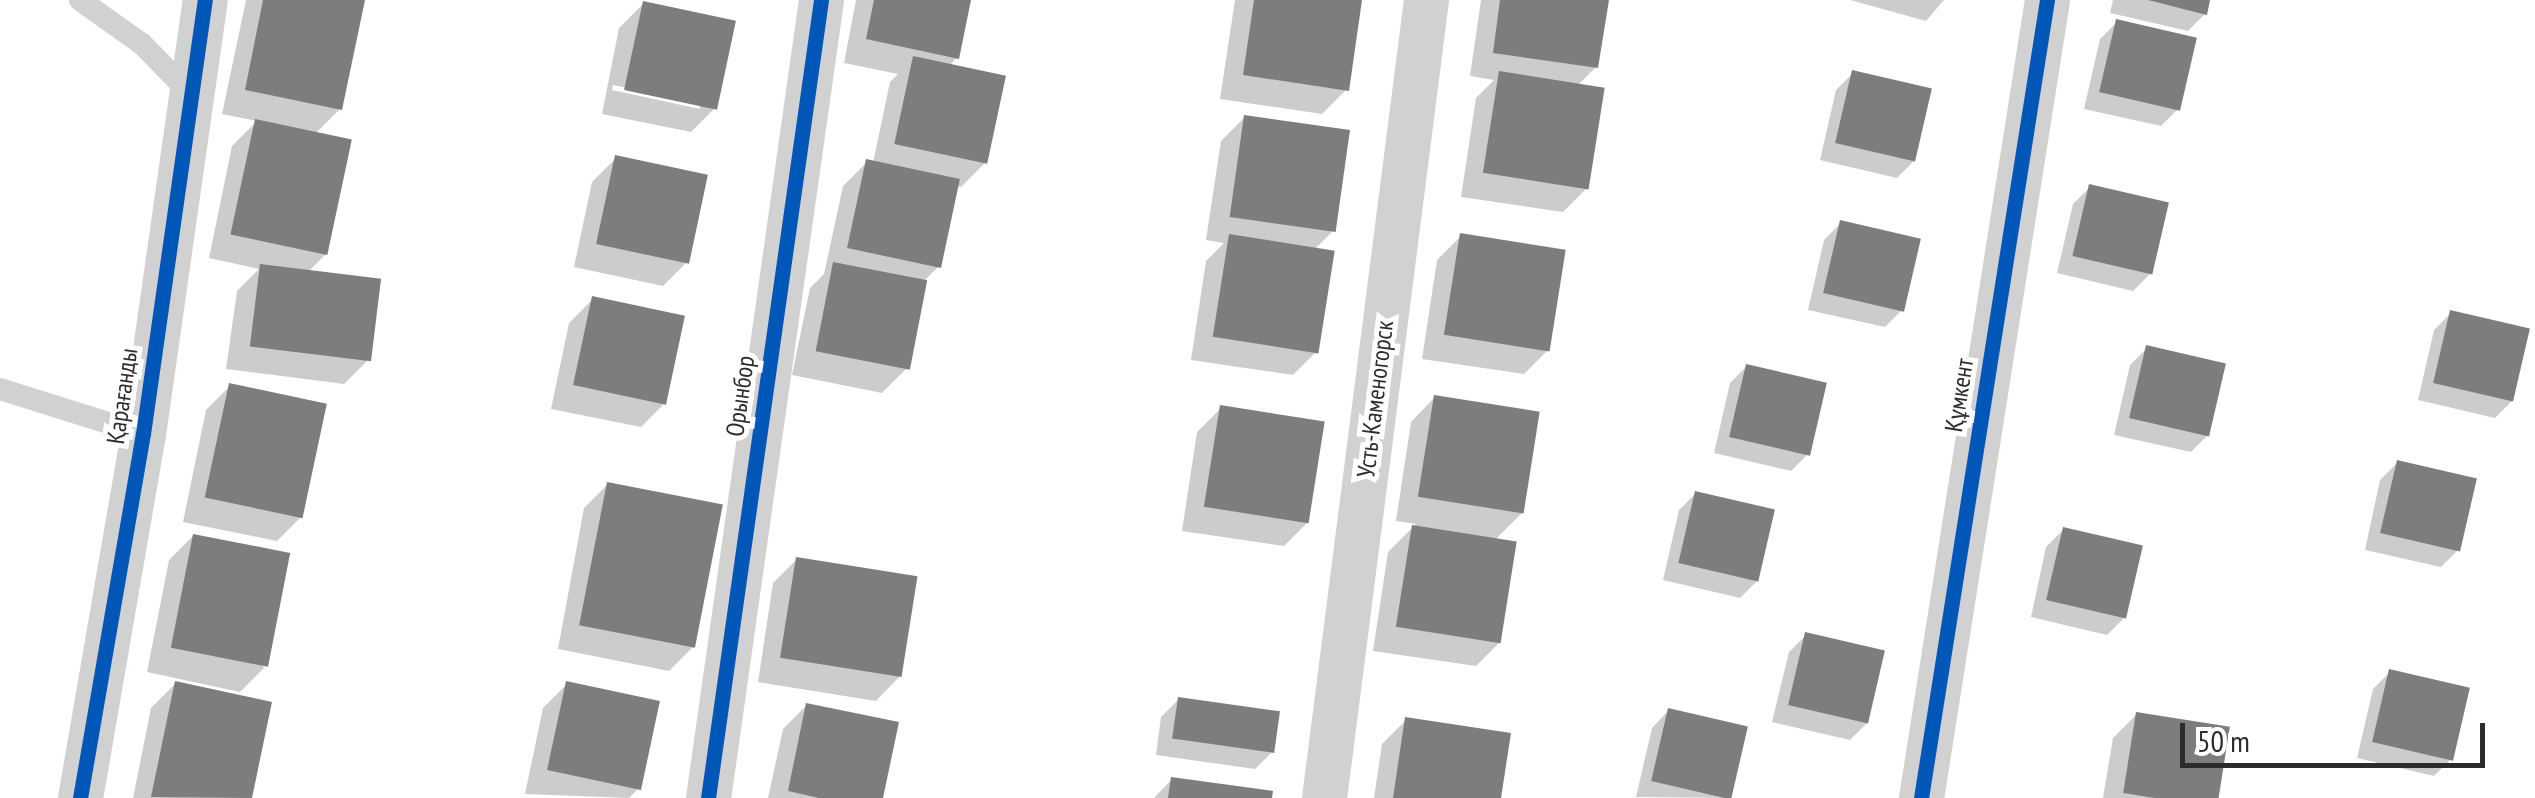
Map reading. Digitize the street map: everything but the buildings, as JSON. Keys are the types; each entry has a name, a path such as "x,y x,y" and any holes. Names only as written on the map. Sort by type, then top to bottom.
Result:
{"street":[{"name":"Қарағанды","path":"80,798 143,434 205,0"},
{"name":"Орынбор","path":"708,798 821,0"},
{"name":"Усть-Каменогорск","path":"1324,798 1426,0"},
{"name":"Құмкент","path":"1921,798 2047,0"}],"lane":[{"path":"80,0 142,44 189,92"},
{"path":"0,389 143,434"}],"cycle path":[{"path":"80,798 143,434 205,0"},
{"path":"708,798 821,0"},
{"path":"1921,798 2047,0"}]}
